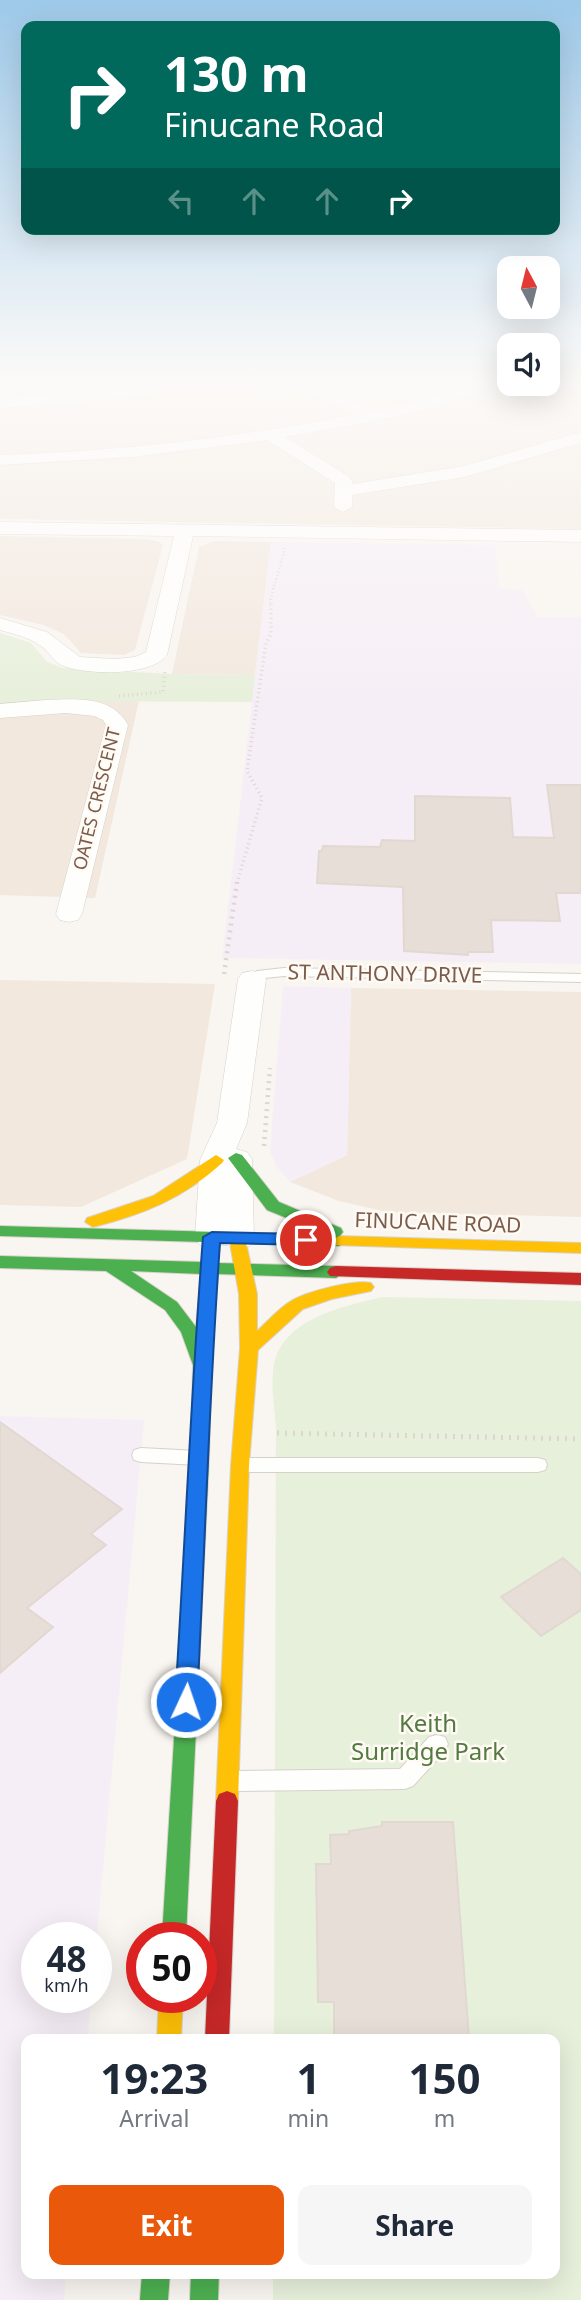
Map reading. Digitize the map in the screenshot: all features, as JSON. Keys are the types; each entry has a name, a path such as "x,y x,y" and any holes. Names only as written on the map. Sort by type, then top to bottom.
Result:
{"main road":[{"path":"46,1232 142,1209 163,1201 239,1156 273,1206 358,1242"},
{"name":"FINUCANE ROAD","path":"0,1231 46,1232 220,1248 244,1269 581,1279"},
{"name":"FINUCANE ROAD","path":"0,1262 105,1265 220,1248 358,1242 581,1248"},
{"path":"217,2034 240,1465 249,1348 248,1294 244,1269 220,1248"},
{"path":"175,1922 200,1458 202,1365 220,1248"},
{"path":"105,1265 161,1294 193,1331 202,1365"},
{"path":"249,1348 297,1305 329,1294 429,1275"},
{"path":"169,2034 170,2013"},
{"path":"153,2300 155,2279"},
{"path":"204,2300 205,2279"}],"street":[{"path":"342,532 344,491"},
{"path":"0,528 581,536"},
{"path":"0,624 48,641 62,657 72,662 126,664 150,660 156,655 185,530"},
{"name":"OATES CRESCENT","path":"0,711 80,706 110,712 116,718 117,725 69,914"},
{"name":"ST ANTHONY DRIVE","path":"220,1248 239,1156 232,1123 253,979"}],"lane":[{"name":"ST ANTHONY DRIVE","path":"253,979 262,974 284,972 581,978"},
{"path":"141,1455 200,1458"},
{"path":"240,1465 538,1465"},
{"path":"182,1783 405,1779 438,1744"}],"path":[{"path":"223,987 238,877 262,797 247,771 256,732 266,643 271,635 269,625 276,569 285,557 283,543"},
{"path":"239,1156 271,1060"},
{"path":"243,1433 581,1439"}],"shaded area":[{"path":"0,491 581,491 581,529 0,519"},
{"path":"0,536 148,539 160,542 163,545 135,650 124,655 81,653 64,634 43,625 0,615"},
{"path":"215,541 271,542 255,675 172,674 199,547"},
{"path":"271,542 495,545 499,588 522,590 538,617 581,617 581,964 222,958"},
{"path":"59,701 139,701 95,898 0,895 0,705"},
{"path":"0,980 215,984 187,1159 81,1207 0,1205"},
{"path":"283,986 351,988 347,1155 290,1182 277,1167 270,1152"},
{"path":"351,988 581,992 581,1217 387,1212 339,1201 290,1182 347,1155"},
{"path":"0,1416 144,1420 98,1922 21,1922 21,2013 90,2013 88,2034 21,2034 21,2279 66,2279 64,2300 0,2300"}],"green space":[{"path":"0,633 31,643 47,662 63,668 255,675 252,702 59,701 0,705"},
{"name":"Keith Surridge Park","path":"382,1297 581,1301 581,2300 273,2300 273,2279 560,2279 560,2034 274,2034 276,1428 273,1373 277,1355 286,1340 298,1328 330,1311"}],"building":[{"path":"547,785 581,785 581,893 556,893 560,921 491,920 493,952 468,952 468,955 404,951 403,887 317,883 319,851 322,851 323,846 380,847 382,840 415,841 415,796 510,798 513,837 554,838"},
{"path":"0,1422 122,1509 91,1534 106,1545 27,1608 53,1627 0,1673"},
{"path":"563,1558 581,1574 581,1610 541,1636 501,1597"},
{"path":"382,1822 453,1822 469,2034 334,2034 334,2002 318,2002 316,1864 331,1864 330,1835 349,1834 349,1831 382,1826"}],"traffic: fast":[{"path":"236,1158 273,1206 335,1232"},
{"path":"0,1231 339,1241"},
{"path":"175,1922 200,1458 202,1365 212,1237"},
{"path":"0,1262 336,1272"},
{"path":"114,1270 146,1287 171,1306 189,1331 202,1365"},
{"path":"154,2300 156,2279"},
{"path":"204,2300 205,2279"}],"traffic: slow":[{"path":"93,1222 127,1213 159,1200 188,1183 216,1160"},
{"path":"227,1801 240,1465 249,1348 248,1294 237,1238"},
{"path":"339,1241 581,1248"},
{"path":"249,1348 297,1305 329,1294 365,1287"},
{"path":"169,2034 170,2013"}],"traffic: jam":[{"path":"336,1272 581,1279"},
{"path":"217,2034 227,1801"}],"route":[{"path":"186,1702 200,1458 202,1365 212,1237 306,1240"}]}
